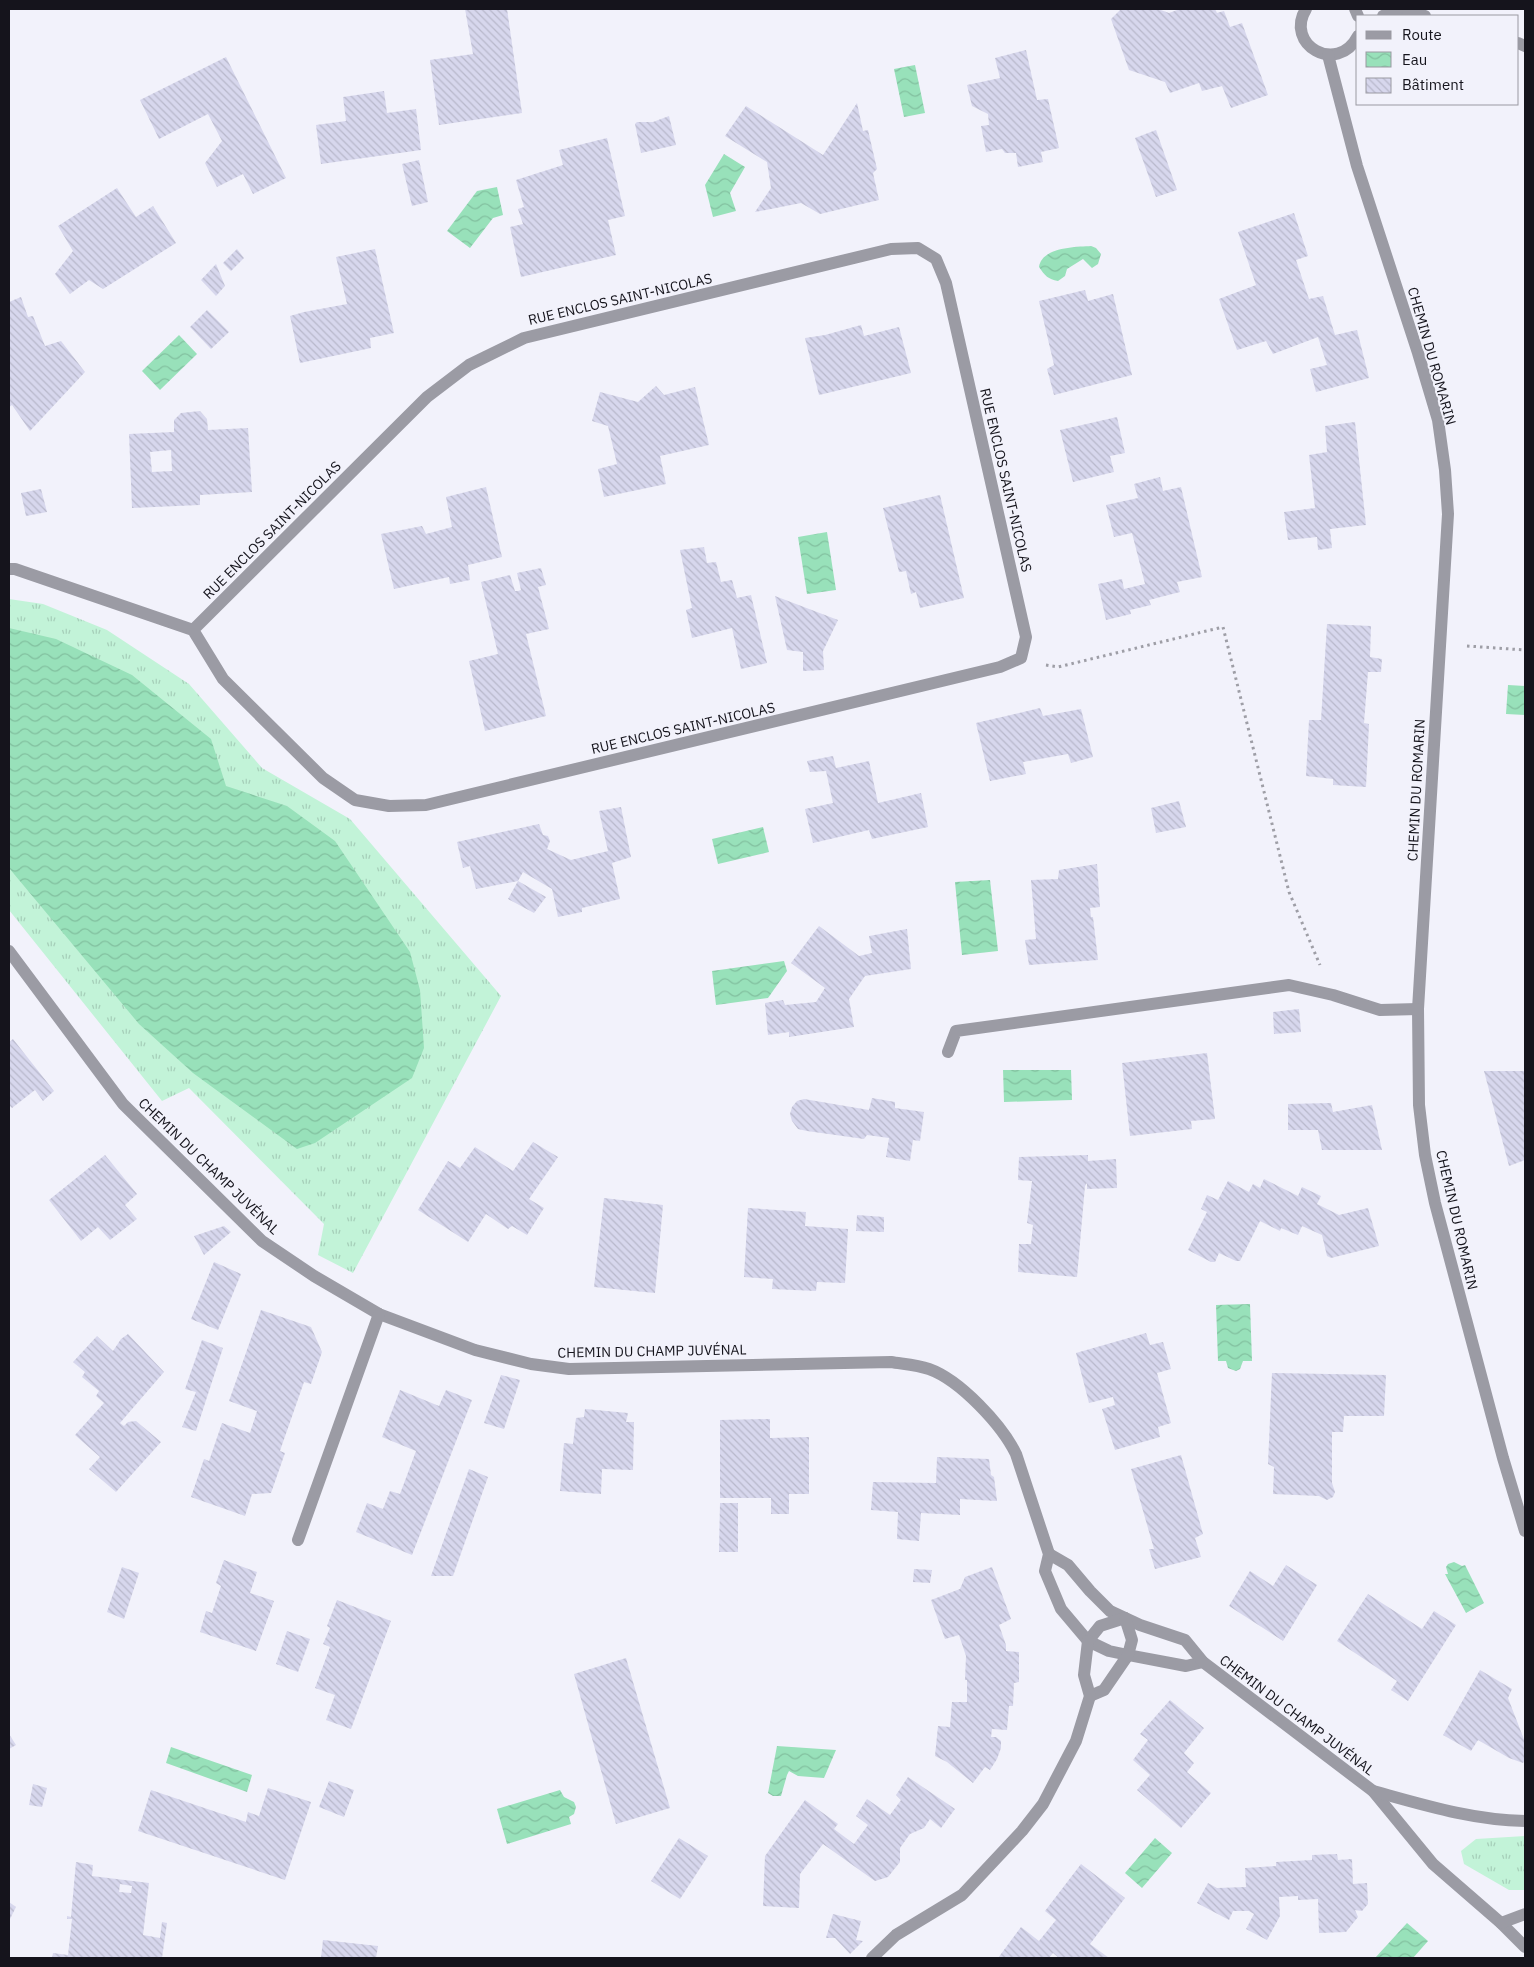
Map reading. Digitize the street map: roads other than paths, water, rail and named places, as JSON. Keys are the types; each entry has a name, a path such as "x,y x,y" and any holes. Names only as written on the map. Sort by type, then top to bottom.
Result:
{"street":[{"path":"1306,9 1301,20 1304,40 1318,53 1338,54 1347,50 1356,40"},
{"path":"1385,15 1399,9 1421,15"},
{"name":"CHEMIN DU ROMARIN","path":"1328,55 1357,166 1438,420 1445,470 1448,514 1418,1009 1419,1106 1425,1155 1435,1203 1502,1458 1525,1530"},
{"name":"RUE ENCLOS SAINT-NICOLAS","path":"918,248 936,259 946,284 1026,637 1021,658 1000,667 426,805 389,806 355,800 323,778 223,679 193,630 427,397 469,365 524,338 891,250 918,248"},
{"path":"9,569 15,569 193,630"},
{"name":"CHEMIN DU CHAMP JUVÉNAL","path":"9,951 123,1104 262,1241 314,1276 379,1314 475,1350 531,1364 569,1369 891,1362 928,1368 952,1380 969,1394 1010,1442 1016,1454 1049,1554 1045,1571 1061,1609 1088,1641 1109,1651 1186,1666 1203,1662"},
{"path":"948,1052 956,1031 1289,985 1333,995 1380,1010 1418,1009"},
{"path":"298,1540 379,1314"},
{"name":"CHEMIN DU CHAMP JUVÉNAL","path":"1049,1554 1068,1565 1110,1611 1185,1640 1203,1662 1373,1791 1433,1864 1501,1923 1525,1947"},
{"path":"872,1958 896,1935 962,1895 1022,1831 1043,1804 1076,1741 1090,1696 1084,1675 1088,1641 1100,1626 1125,1618 1132,1640 1128,1655 1104,1690 1090,1696"},
{"name":"CHEMIN DU CHAMP JUVÉNAL","path":"1373,1791 1453,1813 1496,1820 1525,1821"},
{"path":"1501,1923 1525,1914"}],"water":[{"path":"915,65 925,113 904,117 894,69"},
{"path":"724,154 745,167 730,193 736,211 713,217 705,185"},
{"path":"497,187 503,215 493,218 470,248 447,231 477,191"},
{"path":"1091,246 1096,248 1101,254 1098,264 1092,268 1083,259 1067,269 1065,276 1058,281 1047,277 1039,267 1041,260 1046,255 1060,249"},
{"path":"179,335 197,354 160,390 142,371"},
{"path":"827,532 836,590 807,594 798,537"},
{"path":"9,628 56,639 132,675 211,739 226,786 287,806 335,841 410,952 420,990 424,1048 412,1078 315,1143 297,1149 193,1073 139,1024 9,868"},
{"path":"1508,685 1525,686 1525,715 1506,714"},
{"path":"763,827 769,852 718,864 712,839"},
{"path":"990,880 998,951 962,955 955,882"},
{"path":"784,961 787,971 768,998 716,1005 712,971"},
{"path":"1003,1070 1071,1070 1072,1100 1004,1102"},
{"path":"1250,1304 1252,1361 1243,1361 1240,1369 1236,1371 1228,1368 1226,1361 1218,1361 1216,1305"},
{"path":"1454,1562 1462,1566 1465,1565 1484,1603 1466,1613 1445,1574 1448,1574 1446,1567 1448,1564"},
{"path":"777,1746 836,1750 824,1778 798,1776 789,1771 781,1796 773,1796 768,1793"},
{"path":"171,1747 252,1775 247,1792 166,1763"},
{"path":"560,1790 564,1797 574,1802 576,1807 574,1814 569,1817 571,1824 507,1844 497,1809"},
{"path":"1155,1838 1172,1853 1142,1888 1125,1873"},
{"path":"1407,1923 1428,1941 1413,1958 1375,1958"}]}
